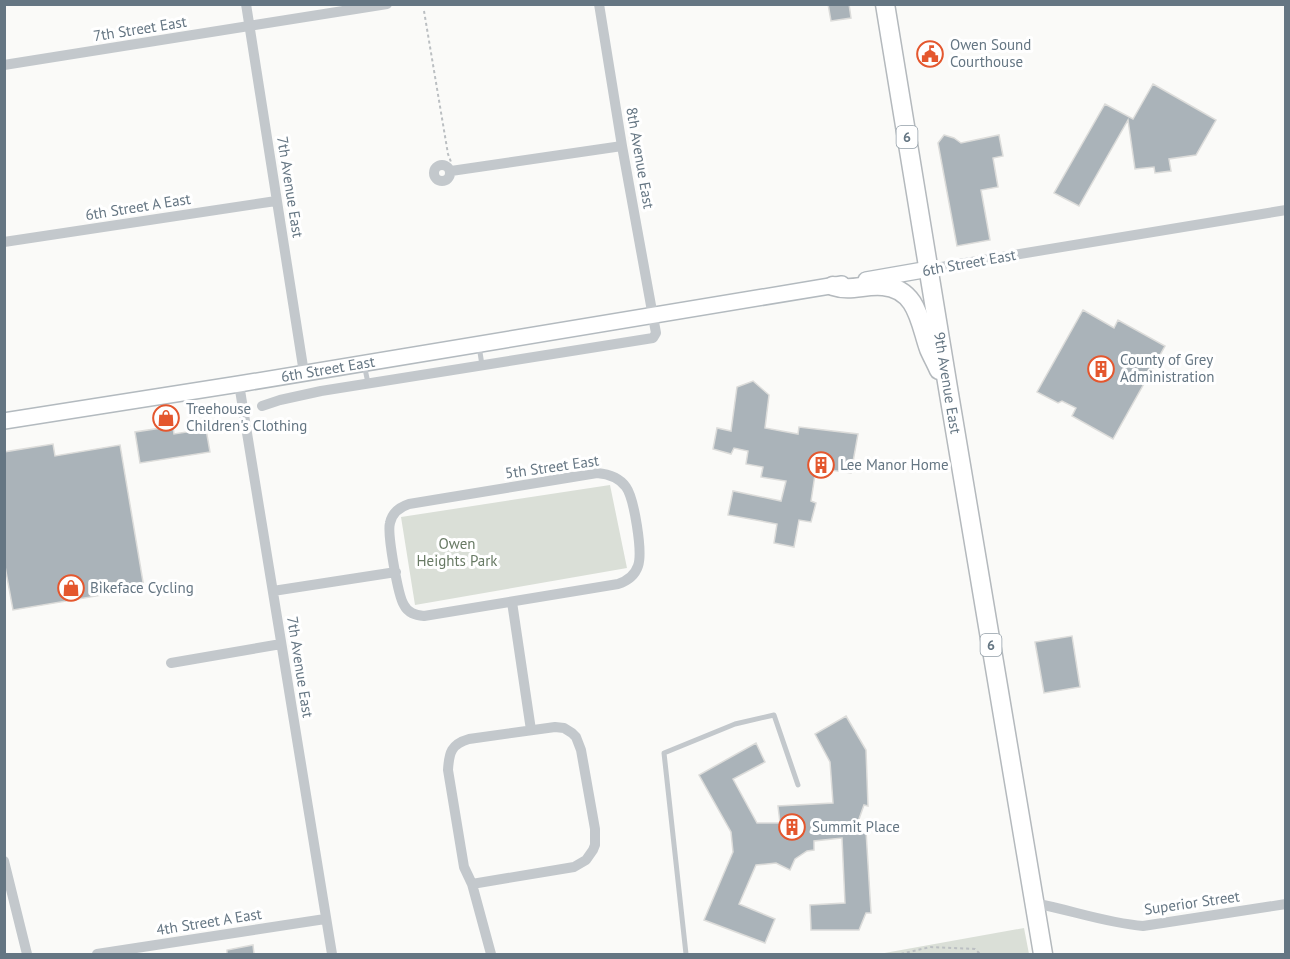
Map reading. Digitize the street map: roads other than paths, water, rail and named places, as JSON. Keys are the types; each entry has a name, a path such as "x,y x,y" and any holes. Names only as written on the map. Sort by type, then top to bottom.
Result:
{"highway":[{"name":"9th Avenue East","path":"885,4 1034,903"},
{"path":"833,286 842,289 882,285 896,288 906,295 916,308 929,349 948,388"},
{"name":"6","path":"1034,903 1043,954"}],"main road":[{"name":"6th Street East","path":"4,421 929,270"}],"street":[{"name":"7th Avenue East","path":"246,4 304,373"},
{"name":"7th Street East","path":"4,65 387,4"},
{"name":"8th Avenue East","path":"599,4 652,315"},
{"path":"451,167 622,146"},
{"name":"6th Street A East","path":"4,242 276,201"},
{"name":"6th Street East","path":"929,270 1286,210"},
{"name":"6th Street East","path":"262,406 300,395 368,383 653,338 656,333 652,315"},
{"name":"7th Avenue East","path":"239,384 332,954"},
{"name":"5th Street East","path":"597,473 610,475 621,482 629,492 638,536 639,562 633,575 618,584 512,602 423,616 415,615 405,608 389,532 395,512 405,505 597,473"},
{"path":"273,591 396,572"},
{"path":"512,602 531,730"},
{"path":"171,663 281,644"},
{"path":"472,884 574,867 590,855 595,845 595,829 581,750 576,737 568,730 560,727 465,740 457,744 449,755 448,770 464,867 472,884 491,954"},
{"path":"4,861 27,954"},
{"name":"Superior Street","path":"1034,903 1099,919 1143,926 1286,904"},
{"name":"4th Street A East","path":"97,954 325,919"}],"lane":[{"path":"479,344 482,365"},
{"path":"364,363 368,383"},
{"path":"686,954 664,753 735,724 774,715 798,785"}],"place":[{"name":"Owen Sound Courthouse","path":"930,54"},
{"name":"County of Grey Administration","path":"1101,369"},
{"name":"Treehouse Children's Clothing","path":"166,418"},
{"name":"Lee Manor Home","path":"821,465"},
{"name":"Bikeface Cycling","path":"71,588"},
{"name":"Summit Place","path":"792,827"}],"park label":[{"name":"Owen Heights Park","path":"457,552"}]}
